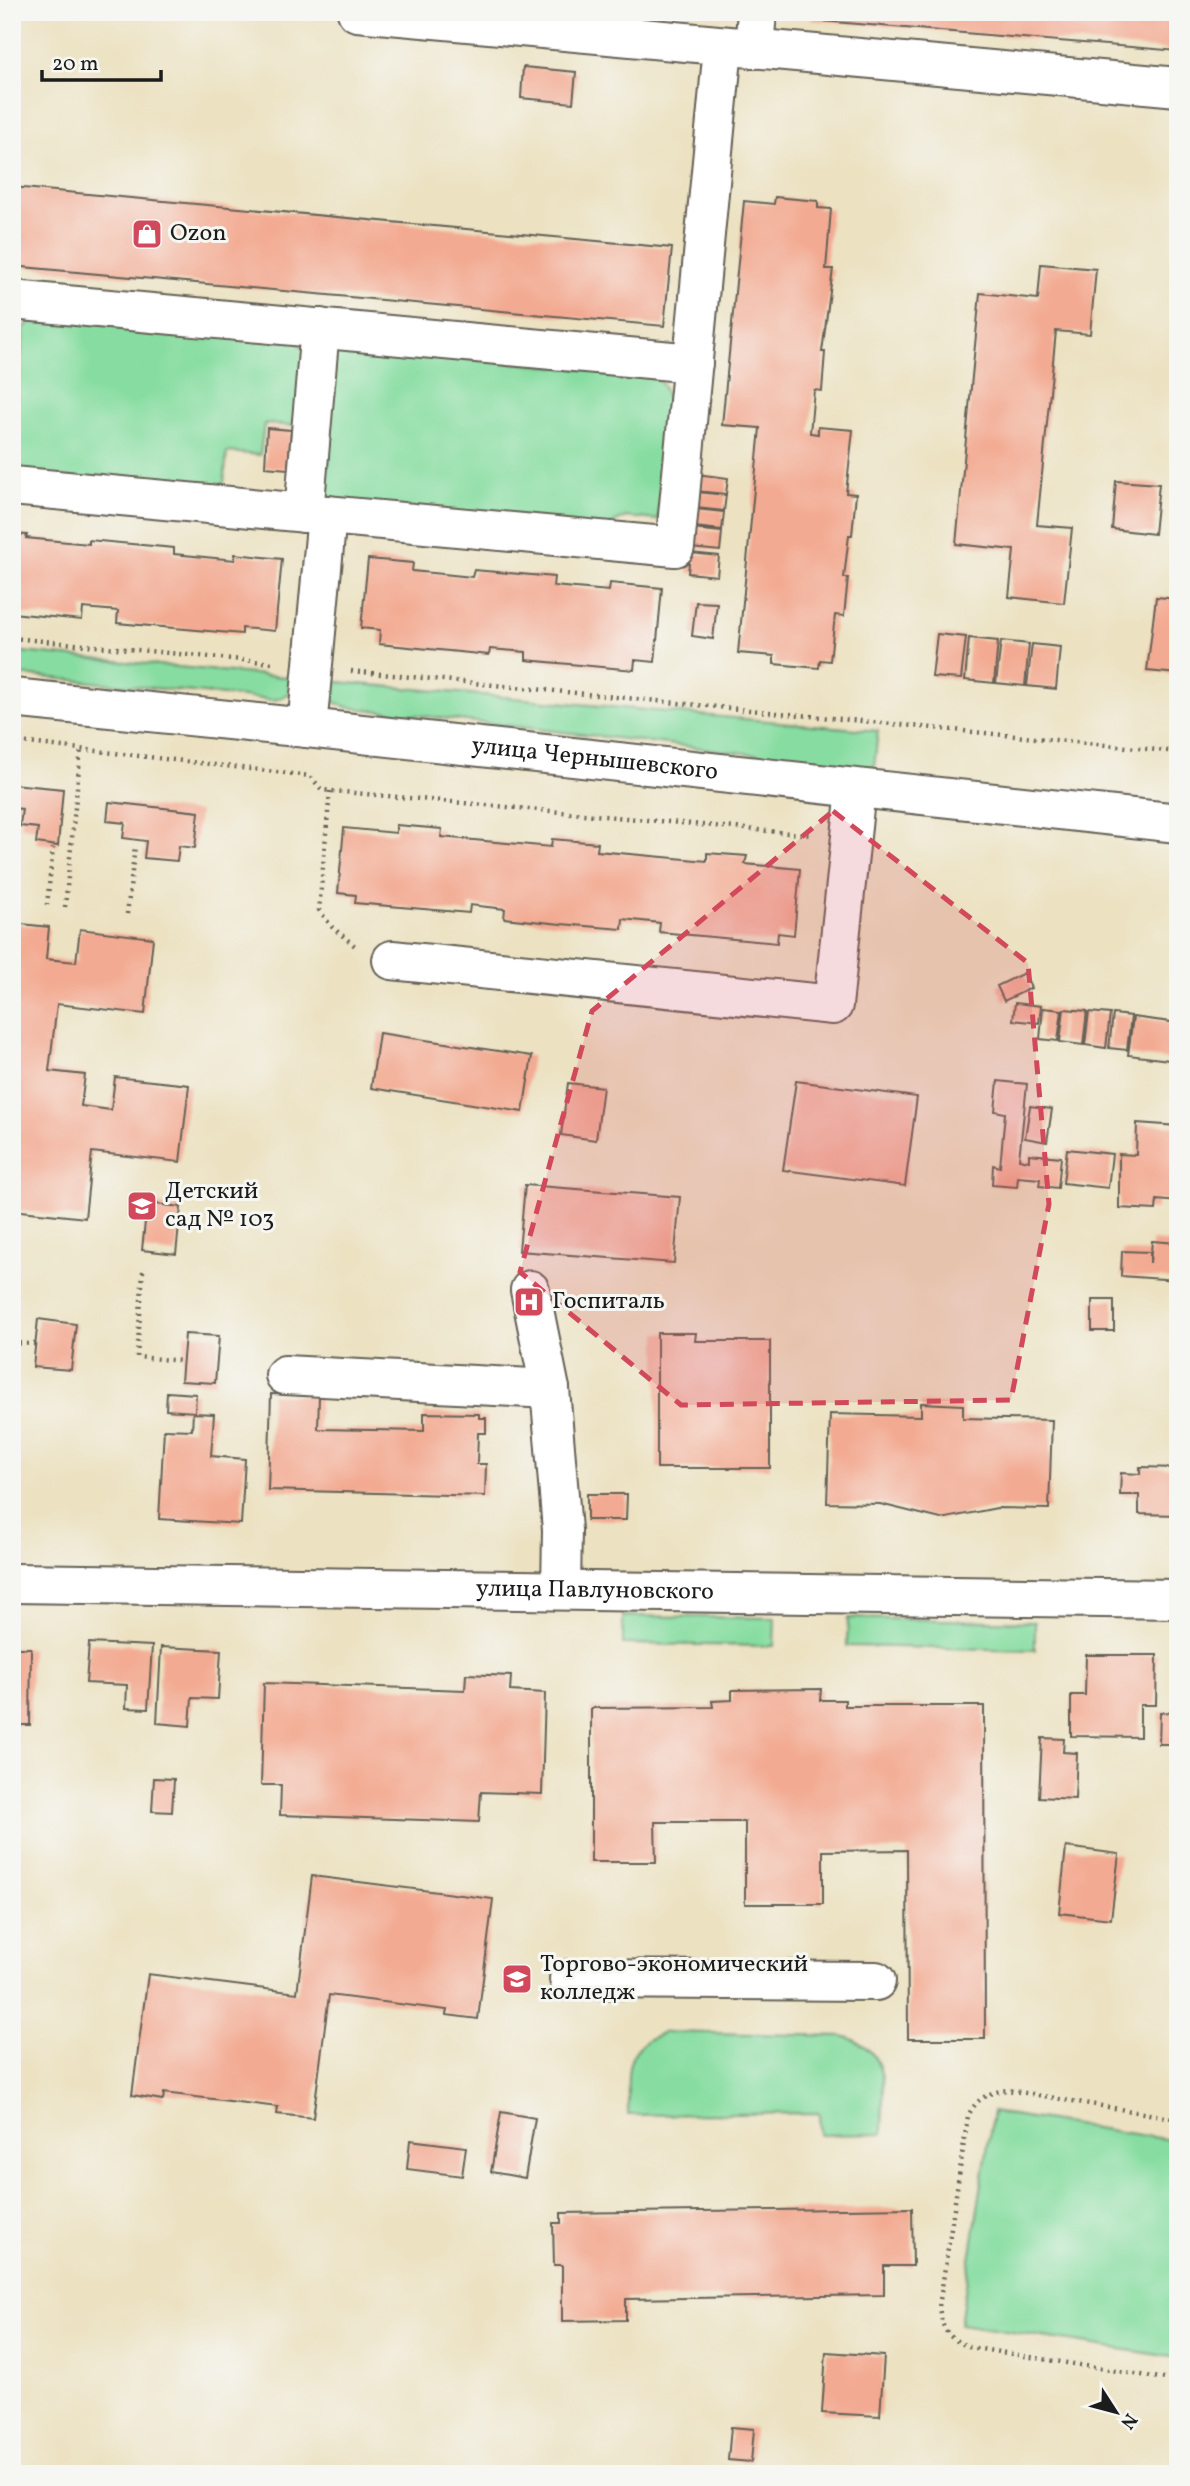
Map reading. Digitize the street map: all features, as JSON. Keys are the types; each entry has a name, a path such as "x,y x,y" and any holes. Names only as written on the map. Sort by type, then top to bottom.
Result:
{"street":[{"path":"357,12 744,36 1178,88"},
{"path":"12,486 675,547 693,363 744,36"},
{"path":"12,300 693,363"},
{"path":"307,727 313,667 320,328"},
{"name":"улица Чернышевского","path":"12,698 307,727 1178,823"},
{"path":"392,960 833,1005 856,789"},
{"path":"530,1290 550,1389 562,1530 561,1590"},
{"path":"285,1375 550,1389"},
{"name":"улица Павлуновского","path":"12,1583 1178,1599"},
{"path":"569,1979 876,1981"}],"path":[{"path":"12,638 1178,752"},
{"path":"65,907 85,705"},
{"path":"12,741 310,776 321,790 850,839"},
{"path":"330,791 319,910 332,928 351,944 374,956 392,960"},
{"path":"127,914 135,846"},
{"path":"47,905 53,848"},
{"path":"143,1271 136,1357 183,1361"},
{"path":"12,1343 35,1344"},
{"path":"1178,2119 1008,2090 991,2092 975,2104 968,2116 939,2307 942,2326 952,2340 970,2347 1178,2381"}],"highlighted area":[{"path":"833,811 1028,963 1049,1204 1011,1400 681,1405 520,1272 592,1011"}],"green space":[{"path":"37,316 297,341 306,353 299,426 264,424 260,455 227,452 223,492 21,473 12,465 12,446 24,328"},
{"path":"341,347 649,375 662,384 669,401 658,520 626,517 602,529 315,503 329,357"},
{"path":"12,651 294,678 288,694 273,700 12,674"},
{"path":"327,681 878,731 874,768 346,707 332,701 327,690"},
{"path":"623,1616 775,1618 774,1646 623,1644"},
{"path":"848,1618 1035,1622 1035,1650 847,1646"},
{"path":"665,2032 842,2036 858,2042 870,2051 881,2074 882,2134 820,2135 819,2113 628,2115 628,2075 633,2055 640,2046"},
{"path":"993,2112 1178,2141 1178,2358 960,2324"}],"building":[{"path":"812,12 1178,12 1178,51 811,20"},
{"path":"523,67 576,72 573,103 521,98"},
{"path":"12,187 672,248 664,326 12,266"},
{"path":"775,197 818,201 818,208 831,209 826,269 833,269 822,352 825,352 822,391 814,390 810,433 818,434 818,427 853,430 846,493 856,494 844,578 848,578 844,616 835,615 830,661 820,660 819,668 774,664 774,656 738,653 760,428 722,425 744,201 774,204"},
{"path":"1041,264 1096,269 1090,334 1056,331 1037,525 1072,528 1064,603 1009,597 1014,550 956,544 980,293 1038,299"},
{"path":"267,428 291,430 288,469 265,467"},
{"path":"696,474 728,478 726,494 695,491"},
{"path":"1116,481 1159,484 1154,534 1112,529"},
{"path":"697,492 726,495 724,511 696,508"},
{"path":"696,509 724,512 722,530 694,527"},
{"path":"693,529 722,532 720,551 691,548"},
{"path":"12,534 27,535 26,538 89,544 89,540 174,548 174,554 235,560 235,554 282,559 275,631 242,628 242,634 117,623 118,611 83,608 82,620 12,613"},
{"path":"690,553 719,556 717,576 688,573"},
{"path":"368,559 413,563 412,571 472,577 474,570 554,577 553,586 609,591 610,583 662,588 655,662 635,660 634,670 526,660 526,652 490,649 489,655 379,644 380,630 361,628"},
{"path":"1156,597 1178,599 1178,674 1147,671"},
{"path":"696,602 717,603 713,639 692,636"},
{"path":"937,634 966,637 961,679 932,677"},
{"path":"969,638 998,641 994,683 965,680"},
{"path":"1001,641 1029,644 1025,686 996,683"},
{"path":"1032,644 1060,647 1056,689 1027,686"},
{"path":"12,784 63,789 58,846 36,843 38,828 20,826 22,809 12,808"},
{"path":"109,802 199,812 195,848 179,846 177,861 144,858 146,841 123,838 125,823 107,821"},
{"path":"396,825 442,829 441,837 551,847 552,839 598,843 597,851 707,861 707,853 747,856 745,864 800,869 794,935 778,933 777,943 659,932 660,923 623,919 622,929 561,924 504,918 505,909 470,905 469,913 355,903 356,895 338,893 344,828 396,833"},
{"path":"12,923 49,927 46,959 76,962 80,929 153,938 145,1014 57,1004 49,1071 85,1075 81,1106 111,1110 115,1077 189,1085 180,1162 92,1152 85,1218 12,1210 16,1180 12,1180"},
{"path":"1024,973 1031,988 1004,1001 997,986"},
{"path":"1015,1003 1041,1006 1039,1023 1013,1020"},
{"path":"1043,1008 1062,1010 1058,1041 1040,1039"},
{"path":"1064,1009 1087,1011 1083,1045 1060,1042"},
{"path":"1089,1012 1110,1014 1106,1048 1085,1045"},
{"path":"1113,1014 1131,1016 1127,1050 1109,1048"},
{"path":"1133,1017 1178,1023 1178,1061 1128,1055"},
{"path":"379,1033 532,1056 523,1112 371,1088"},
{"path":"796,1081 917,1097 905,1186 783,1170"},
{"path":"998,1081 1027,1084 1019,1159 1029,1161 1029,1154 1061,1157 1058,1188 1039,1186 1040,1179 1018,1177 1017,1187 992,1185 993,1165 1000,1167 1005,1113 995,1111"},
{"path":"568,1083 603,1087 596,1140 561,1135"},
{"path":"1030,1106 1052,1109 1047,1142 1025,1138"},
{"path":"1137,1123 1178,1126 1178,1202 1157,1200 1156,1210 1119,1208 1119,1154 1136,1155"},
{"path":"1067,1149 1112,1154 1108,1188 1063,1183"},
{"path":"525,1185 680,1197 674,1263 519,1251"},
{"path":"147,1203 181,1207 176,1254 142,1250"},
{"path":"1152,1241 1178,1243 1177,1280 1121,1276 1122,1251 1150,1252 1150,1263"},
{"path":"1092,1300 1114,1300 1114,1331 1092,1331"},
{"path":"38,1319 76,1324 71,1370 33,1367"},
{"path":"657,1333 696,1333 695,1341 770,1341 770,1468 657,1468"},
{"path":"185,1334 219,1336 215,1383 181,1381"},
{"path":"167,1392 196,1394 195,1412 166,1410"},
{"path":"271,1394 319,1396 318,1429 424,1431 424,1413 479,1414 479,1418 486,1418 486,1433 478,1433 477,1464 486,1464 485,1496 268,1490"},
{"path":"921,1403 963,1405 963,1418 1052,1420 1049,1509 997,1508 941,1519 880,1504 827,1503 830,1414 921,1416"},
{"path":"193,1413 214,1414 211,1456 245,1459 241,1524 159,1519 164,1429 192,1430"},
{"path":"1140,1467 1178,1468 1178,1515 1139,1514 1139,1495 1120,1495 1121,1473 1140,1474"},
{"path":"587,1494 627,1494 626,1520 587,1520"},
{"path":"89,1643 152,1646 148,1709 126,1708 127,1685 86,1683"},
{"path":"161,1647 221,1650 218,1699 192,1698 190,1726 157,1723"},
{"path":"12,1648 31,1648 30,1725 12,1725"},
{"path":"1086,1655 1157,1655 1156,1705 1140,1705 1140,1737 1071,1736 1071,1695 1085,1695"},
{"path":"466,1674 511,1676 510,1691 545,1693 542,1794 481,1792 479,1822 280,1815 281,1785 261,1785 264,1683 465,1690"},
{"path":"821,1689 820,1700 845,1700 845,1706 984,1706 985,2039 908,2039 907,1850 823,1851 823,1904 745,1904 745,1822 655,1822 656,1862 591,1862 591,1708 713,1707 712,1701 732,1700 732,1690"},
{"path":"1160,1712 1178,1713 1178,1765 1171,1765 1171,1744 1159,1744"},
{"path":"1042,1738 1064,1739 1063,1752 1077,1753 1075,1799 1039,1797"},
{"path":"154,1778 174,1779 172,1812 152,1811"},
{"path":"1066,1847 1119,1854 1111,1919 1059,1913"},
{"path":"312,1876 493,1899 478,2019 446,2015 447,2010 329,1995 313,2118 277,2114 278,2107 164,2093 163,2100 132,2095 148,1974 297,1993"},
{"path":"501,2112 535,2118 525,2178 491,2172"},
{"path":"410,2140 466,2147 462,2176 407,2169"},
{"path":"912,2208 913,2266 884,2266 884,2295 626,2299 626,2320 562,2321 562,2265 554,2265 553,2223 561,2223 561,2213"},
{"path":"826,2352 884,2356 880,2416 822,2413"},
{"path":"731,2427 754,2429 751,2462 728,2460"}],"place":[{"name":"Ozon","path":"147,234"},
{"name":"Детский сад № 103","path":"142,1206"},
{"name":"Госпиталь","path":"529,1302"},
{"name":"Торгово-экономический колледж","path":"517,1979"}]}
